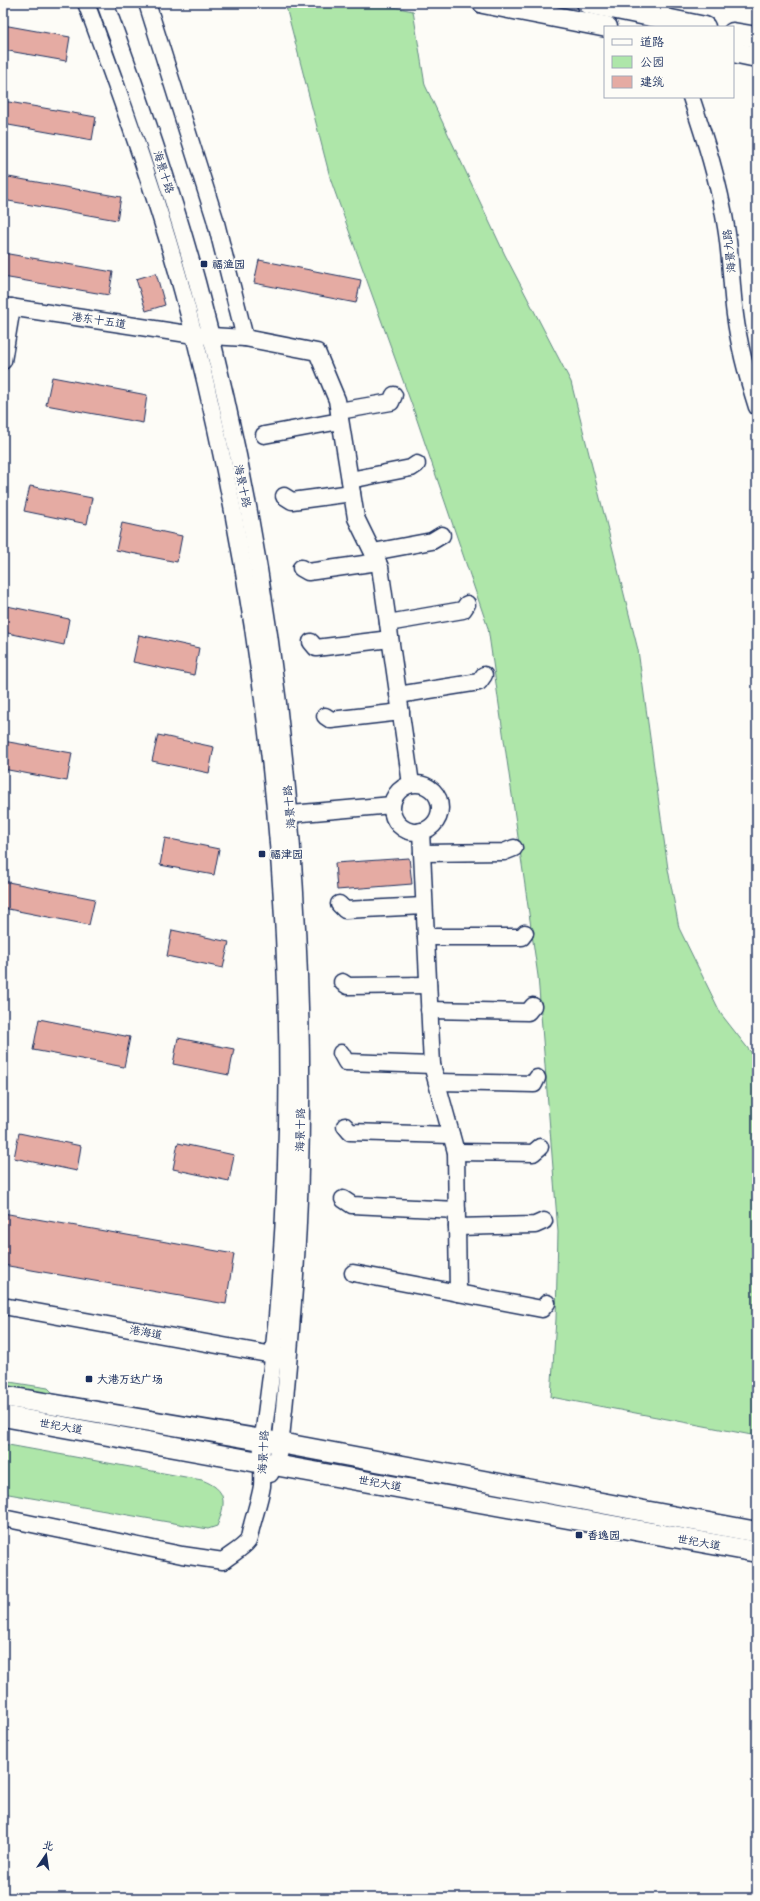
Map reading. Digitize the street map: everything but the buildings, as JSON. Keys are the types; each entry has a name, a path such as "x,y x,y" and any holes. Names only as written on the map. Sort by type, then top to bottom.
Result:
{"main road":[{"path":"483,3 604,26"},
{"path":"587,3 666,17 701,26"},
{"path":"734,33 757,38"},
{"path":"734,52 757,57"},
{"name":"世纪大道","path":"3,1396 271,1442 757,1532"},
{"name":"世纪大道","path":"3,1416 757,1552"}],"street":[{"name":"海景十路","path":"86,3 156,204 194,335 222,460 244,570 283,815 300,988 300,1208 289,1357 271,1442"},
{"name":"海景十路","path":"3,1518 182,1555 223,1561 248,1542 269,1463 271,1442 273,1355 283,1245 286,1104 283,815 278,698 262,580 246,497 210,335 166,179 105,3"},
{"path":"147,3 216,219 245,338"},
{"name":"海景九路","path":"691,98 711,161 723,208 727,228 738,334 757,407"},
{"name":"海景九路","path":"698,98 721,169 734,225 744,323 757,383"},
{"name":"港东十五道","path":"7,306 194,335 245,338 317,352 337,400 339,416"},
{"path":"3,361 7,306"},
{"path":"264,435 391,402 394,395"},
{"path":"339,416 356,518 380,567 411,784"},
{"path":"284,496 292,501 351,487 411,468 417,464"},
{"path":"301,568 308,572 375,557 432,541 442,535"},
{"path":"388,623 463,610 467,604"},
{"path":"311,642 316,648 390,639"},
{"path":"398,695 479,682 484,676"},
{"path":"325,716 331,720 401,712"},
{"path":"411,784 426,786 437,796 440,802 438,818 434,824 421,831 406,829 395,820 392,805 398,792 411,784"},
{"path":"283,815 392,805"},
{"path":"421,831 432,1065 456,1152 458,1293"},
{"path":"422,853 504,852 514,848"},
{"path":"339,904 345,910 424,906"},
{"path":"426,937 522,937 526,933"},
{"path":"342,982 348,986 428,985"},
{"path":"429,1010 528,1012 533,1006"},
{"path":"341,1053 346,1062 432,1065"},
{"path":"437,1082 534,1084 537,1078"},
{"path":"345,1126 350,1132 451,1135"},
{"path":"456,1152 533,1153 540,1147"},
{"path":"343,1199 352,1205 457,1210"},
{"path":"457,1227 535,1225 544,1221"},
{"path":"353,1273 542,1309 547,1303"},
{"name":"港海道","path":"3,1306 289,1357"}],"green space":[{"path":"285,3 374,3 413,11 425,85 505,255 571,382 638,650 668,869 679,928 721,1014 757,1060 757,1436 551,1397 556,1319 558,1232 538,976 488,628 414,411 331,181"},
{"path":"3,1381 48,1388 52,1392 50,1394 3,1388"},
{"path":"3,1444 202,1480 217,1488 221,1493 223,1504 220,1518 217,1526 208,1529 3,1493"}],"place":[{"name":"福渔园","path":"204,264"},
{"name":"福津园","path":"262,854"},
{"name":"大港万达广场","path":"89,1379"},
{"name":"香逸园","path":"579,1535"}]}
